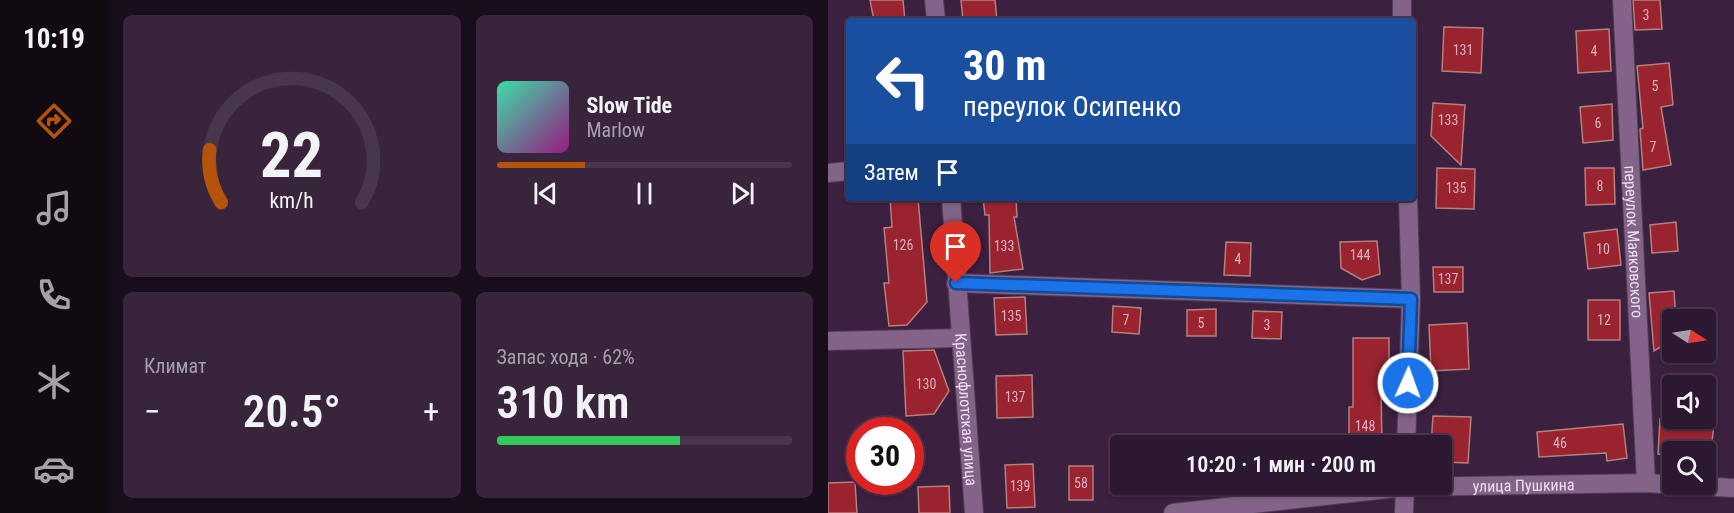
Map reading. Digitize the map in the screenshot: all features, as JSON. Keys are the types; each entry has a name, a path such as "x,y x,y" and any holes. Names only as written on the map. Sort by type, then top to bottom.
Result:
{"street":[{"path":"934,0 936,18"},
{"path":"1402,0 1402,18"},
{"name":"переулок Маяковского","path":"1622,0 1646,483"},
{"path":"828,173 846,171"},
{"name":"Краснофлотская улица","path":"951,201 974,513"},
{"path":"1406,435 1411,299 1408,201"},
{"path":"956,283 1411,299"},
{"path":"828,341 960,338"},
{"name":"улица Пушкина","path":"1452,485 1646,483 1734,488"},
{"name":"улица Пушкина","path":"1173,513 1328,495"},
{"path":"1404,513 1405,495"}],"building":[{"path":"870,0 903,0 905,18 873,18"},
{"path":"961,0 995,0 997,18 963,18"},
{"path":"1633,0 1660,0 1662,29 1635,30"},
{"path":"1444,27 1483,28 1481,73 1442,71"},
{"path":"1609,29 1611,71 1578,73 1576,31"},
{"path":"1669,63 1673,105 1661,107 1671,165 1643,170 1640,129 1643,128 1637,66"},
{"path":"1433,103 1465,105 1461,165 1431,136"},
{"path":"1612,104 1613,140 1583,143 1580,107"},
{"path":"1437,168 1475,169 1474,209 1436,208"},
{"path":"1585,168 1614,168 1615,204 1586,205"},
{"path":"890,201 918,201 927,302 907,325 889,326 884,283 889,283 884,228 892,227"},
{"path":"983,201 1016,201 1017,217 1014,217 1023,269 990,273 989,215 985,215"},
{"path":"1676,222 1678,251 1652,253 1650,225"},
{"path":"1617,229 1621,265 1588,269 1584,233"},
{"path":"1377,241 1380,274 1362,280 1341,268 1340,242"},
{"path":"1226,242 1251,243 1250,276 1224,275"},
{"path":"1433,267 1463,267 1463,292 1434,292"},
{"path":"1674,291 1675,309 1662,309 1662,346 1654,351 1649,293"},
{"path":"1025,297 1027,334 996,335 994,298"},
{"path":"1588,300 1620,300 1620,340 1588,340"},
{"path":"1113,306 1141,308 1139,334 1112,332"},
{"path":"1216,309 1216,336 1187,336 1187,310"},
{"path":"1253,311 1282,312 1281,339 1252,338"},
{"path":"1467,323 1469,369 1431,371 1429,325"},
{"path":"1353,338 1389,338 1389,389 1381,389 1382,435 1349,435 1349,407 1353,407"},
{"path":"934,350 949,391 934,414 906,416 903,351"},
{"path":"1032,375 1033,417 997,418 996,376"},
{"path":"1433,416 1471,417 1468,463 1452,462 1452,435 1432,435"},
{"path":"1660,419 1662,419 1662,429 1713,429 1712,441 1662,441 1662,455 1658,454"},
{"path":"1623,424 1627,458 1607,461 1606,453 1539,457 1537,432"},
{"path":"1033,464 1035,507 1007,508 1005,465"},
{"path":"1069,466 1093,466 1093,500 1069,500"},
{"path":"846,482 846,495 856,495 857,513 828,513 828,483"},
{"path":"949,486 950,513 919,513 918,495 924,495 924,487"}],"route":[{"path":"956,283 1411,299 1408,383"}]}
